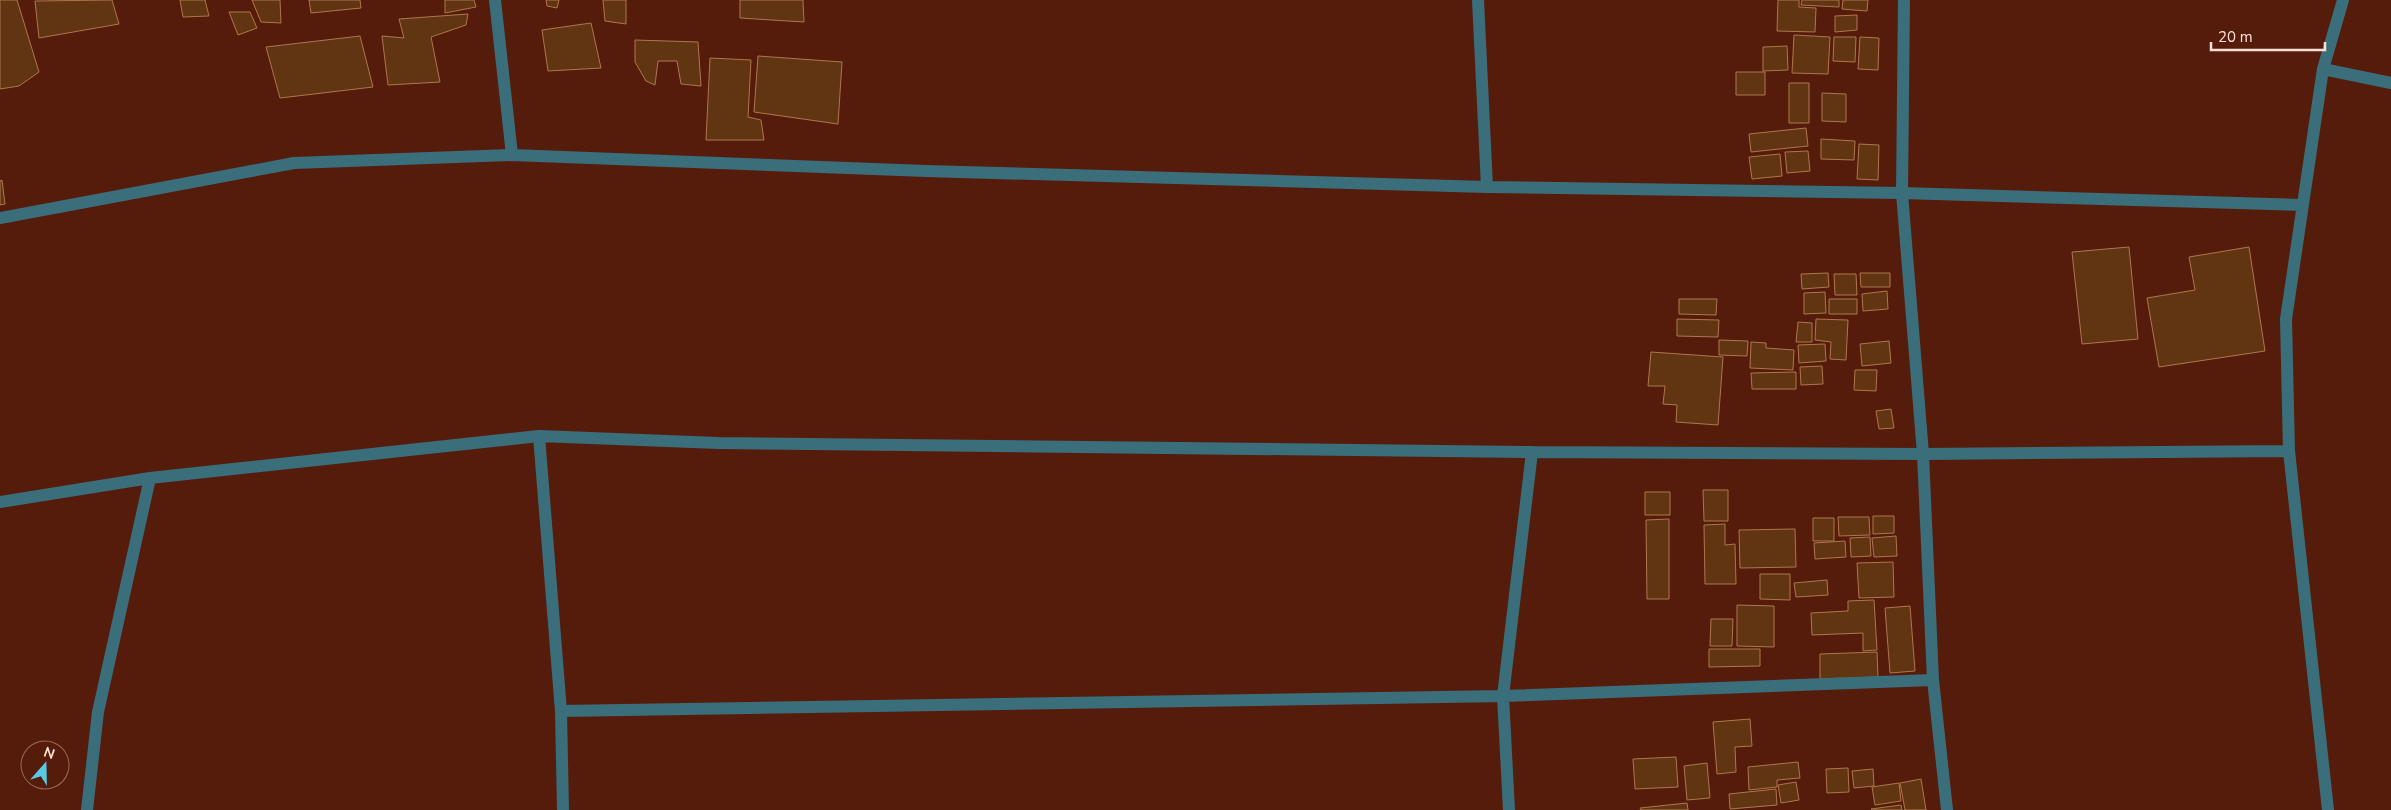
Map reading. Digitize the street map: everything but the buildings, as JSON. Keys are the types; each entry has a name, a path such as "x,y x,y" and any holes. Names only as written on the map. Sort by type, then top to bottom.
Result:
{"street":[{"path":"494,0 512,155"},
{"path":"1478,0 1487,187"},
{"path":"1904,0 1902,194 1923,454 1933,680 1947,810"},
{"path":"2328,810 2289,451 2286,319 2323,69 2342,0"},
{"path":"2323,69 2391,84"},
{"path":"0,218 294,163 512,155 926,171 1487,187 1902,194 2302,205"},
{"path":"0,502 150,478 539,436 718,443 1532,452 1923,454 2289,451"},
{"path":"539,436 561,711 563,810"},
{"path":"1509,810 1503,696 1532,452"},
{"path":"87,810 98,712 150,478"},
{"path":"561,711 1503,696 1933,680"}]}
